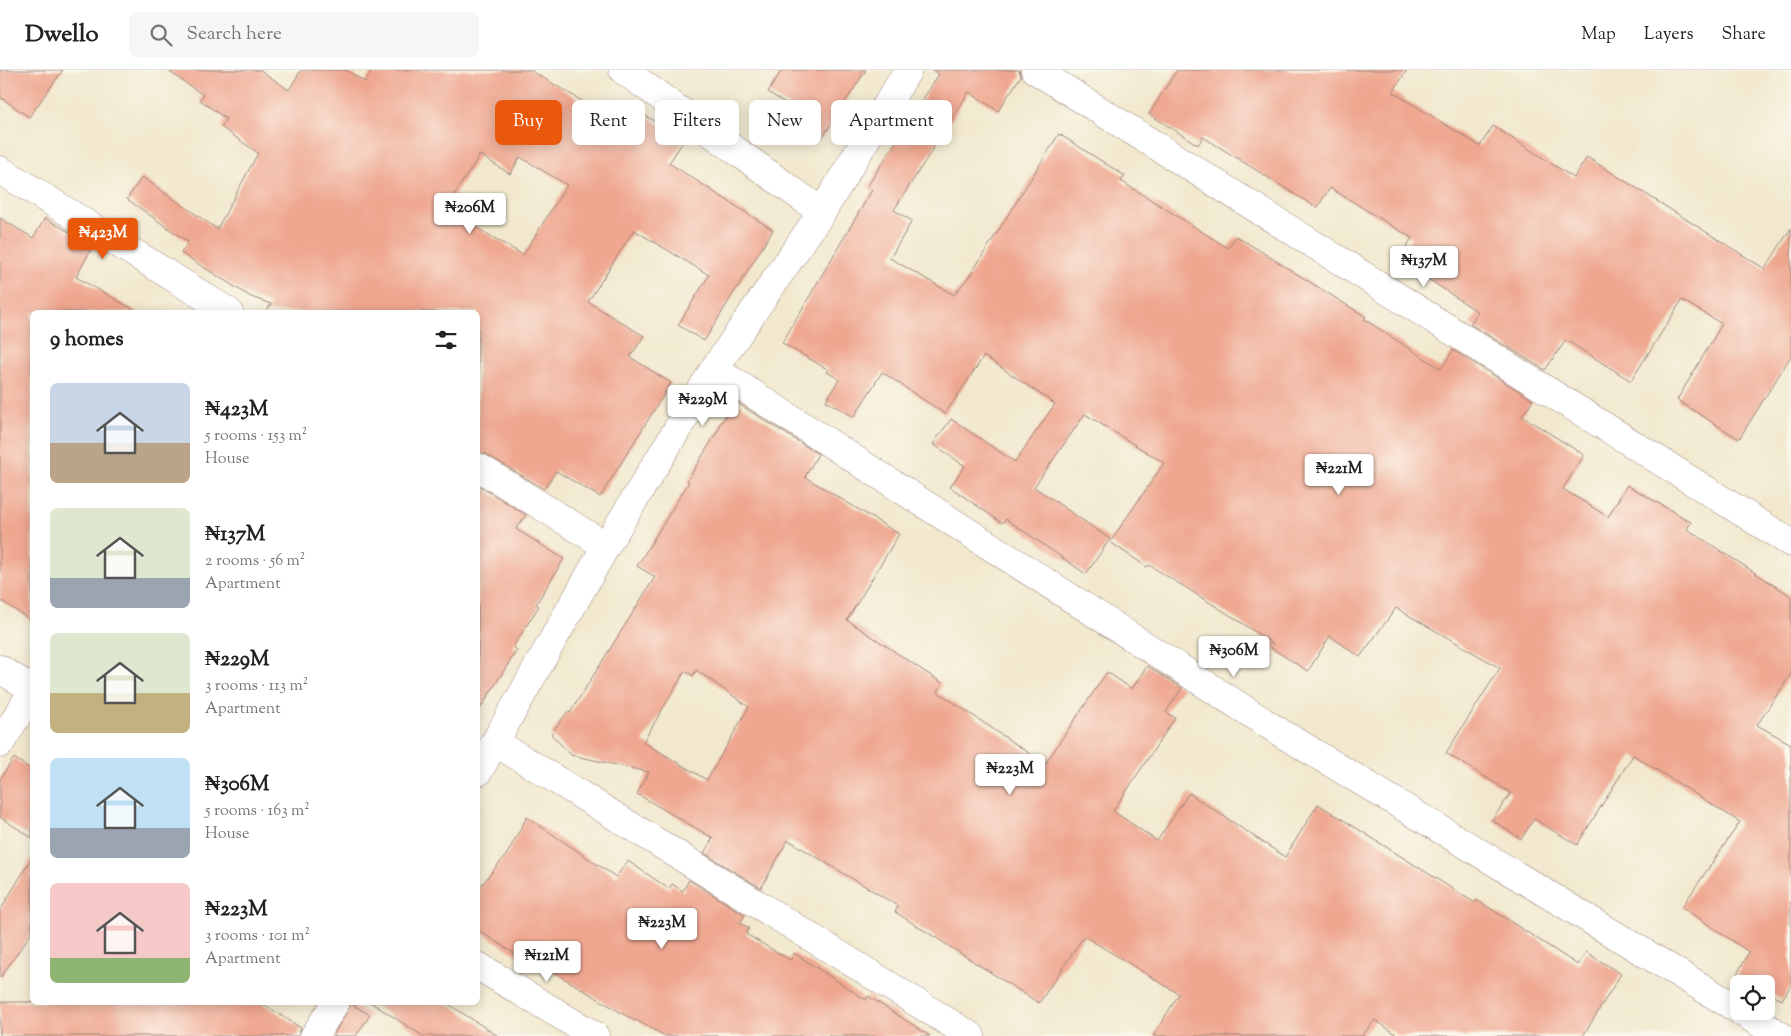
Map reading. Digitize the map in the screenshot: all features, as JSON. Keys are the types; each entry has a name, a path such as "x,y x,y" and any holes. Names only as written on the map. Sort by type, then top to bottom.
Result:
{"street":[{"path":"622,70 822,212"},
{"path":"480,769 606,546 714,369 822,212 908,70"},
{"path":"1035,70 1791,543"},
{"path":"0,170 226,310"},
{"path":"714,369 1278,732 1730,1005"},
{"path":"480,467 606,546"},
{"path":"0,669 30,690"},
{"path":"0,744 30,694"},
{"path":"496,742 971,1036"},
{"path":"480,967 595,1036"},
{"path":"314,1036 334,1005"},
{"path":"1755,1020 1781,1036"}],"building":[{"path":"0,70 63,70 29,117 0,97"},
{"path":"167,70 260,70 289,90 301,70 346,70 365,82 372,70 530,70 580,100 572,100 572,145 645,145 645,115 655,122 655,145 681,145 669,163 773,230 704,341 678,325 709,275 634,230 588,302 644,336 630,357 671,383 600,497 556,471 544,489 486,454 480,452 480,310 267,310 271,304 251,297 181,253 188,242 127,199 142,177 217,229 258,153 221,127 226,119 200,100 203,95","holes":["480,155 510,174 520,157 567,185 523,255 445,209"]},
{"path":"782,70 866,70 847,100 831,100 831,124 822,138 821,100 780,100 768,92"},
{"path":"933,70 1019,70 1021,76 998,111 969,92 952,119 952,100 922,100 939,74"},
{"path":"1177,70 1407,70 1393,92 1480,146 1493,126 1574,178 1587,157 1765,269 1791,228 1791,356 1739,439 1677,400 1722,324 1682,300 1631,381 1566,340 1545,370 1470,324 1478,312 1398,259 1412,238 1330,188 1317,208 1203,137 1198,145 1149,114"},
{"path":"1059,134 1125,176 1121,181 1228,248 1236,236 1366,317 1364,319 1441,369 1453,350 1533,400 1522,416 1584,455 1563,489 1608,517 1627,485 1691,522 1687,529 1791,596 1791,674 1757,725 1791,744 1791,985 1782,1000 1775,996 1775,975 1737,974 1749,952 1682,907 1740,822 1633,755 1577,845 1534,819 1521,839 1492,820 1511,793 1446,753 1500,668 1396,608 1360,657 1330,636 1308,671 1271,648 1273,644 1233,617 1149,565 1147,567 1110,542 1164,463 1085,414 1034,487 1110,539 1086,574 1006,519 1002,523 950,487 965,466 933,444 951,419 1015,462 1055,404 984,356 945,414 882,372 854,417 826,401 839,379 827,372 829,370 782,343 872,190 867,187 894,145 935,145 894,210 912,221 890,258 954,295 971,274"},
{"path":"0,218 33,238 45,218 93,246 76,277 134,310 30,310 30,620 0,600"},
{"path":"736,402 818,454 805,477 899,534 847,620 942,683 938,692 1045,764 1107,672 1132,689 1147,666 1182,688 1166,712 1175,718 1113,811 1157,841 1189,793 1285,857 1318,804 1475,903 1477,900 1578,965 1586,952 1621,974 1583,1036 1399,1036 1375,1020 1362,1036 1153,1036 1179,994 1084,936 1039,1003 895,912 898,906 788,840 761,888 704,853 713,838 637,794 649,772 571,755 551,734 568,711 570,713 655,577 637,566 689,482 687,481 720,427 719,425","holes":["696,670 749,707 707,780 643,742 685,671 693,676"]},
{"path":"480,486 526,515 516,529 564,559 536,604 539,606 513,647 517,650 480,709"},
{"path":"14,758 30,769 30,837 0,817 0,779"},
{"path":"527,817 616,877 628,861 669,889 672,884 683,891 689,880 745,915 740,923 749,928 746,934 790,960 794,953 866,1000 868,996 930,1036 665,1036 635,1021 537,962 534,966 480,931 480,887 507,854"},
{"path":"30,860 30,935 0,978 0,911"},
{"path":"0,1002 30,1002 30,1005 265,1005 301,1028 298,1036 0,1036"},
{"path":"350,1005 370,1015 356,1036 333,1036"},
{"path":"375,1005 450,1005 498,1036 423,1036"}]}
